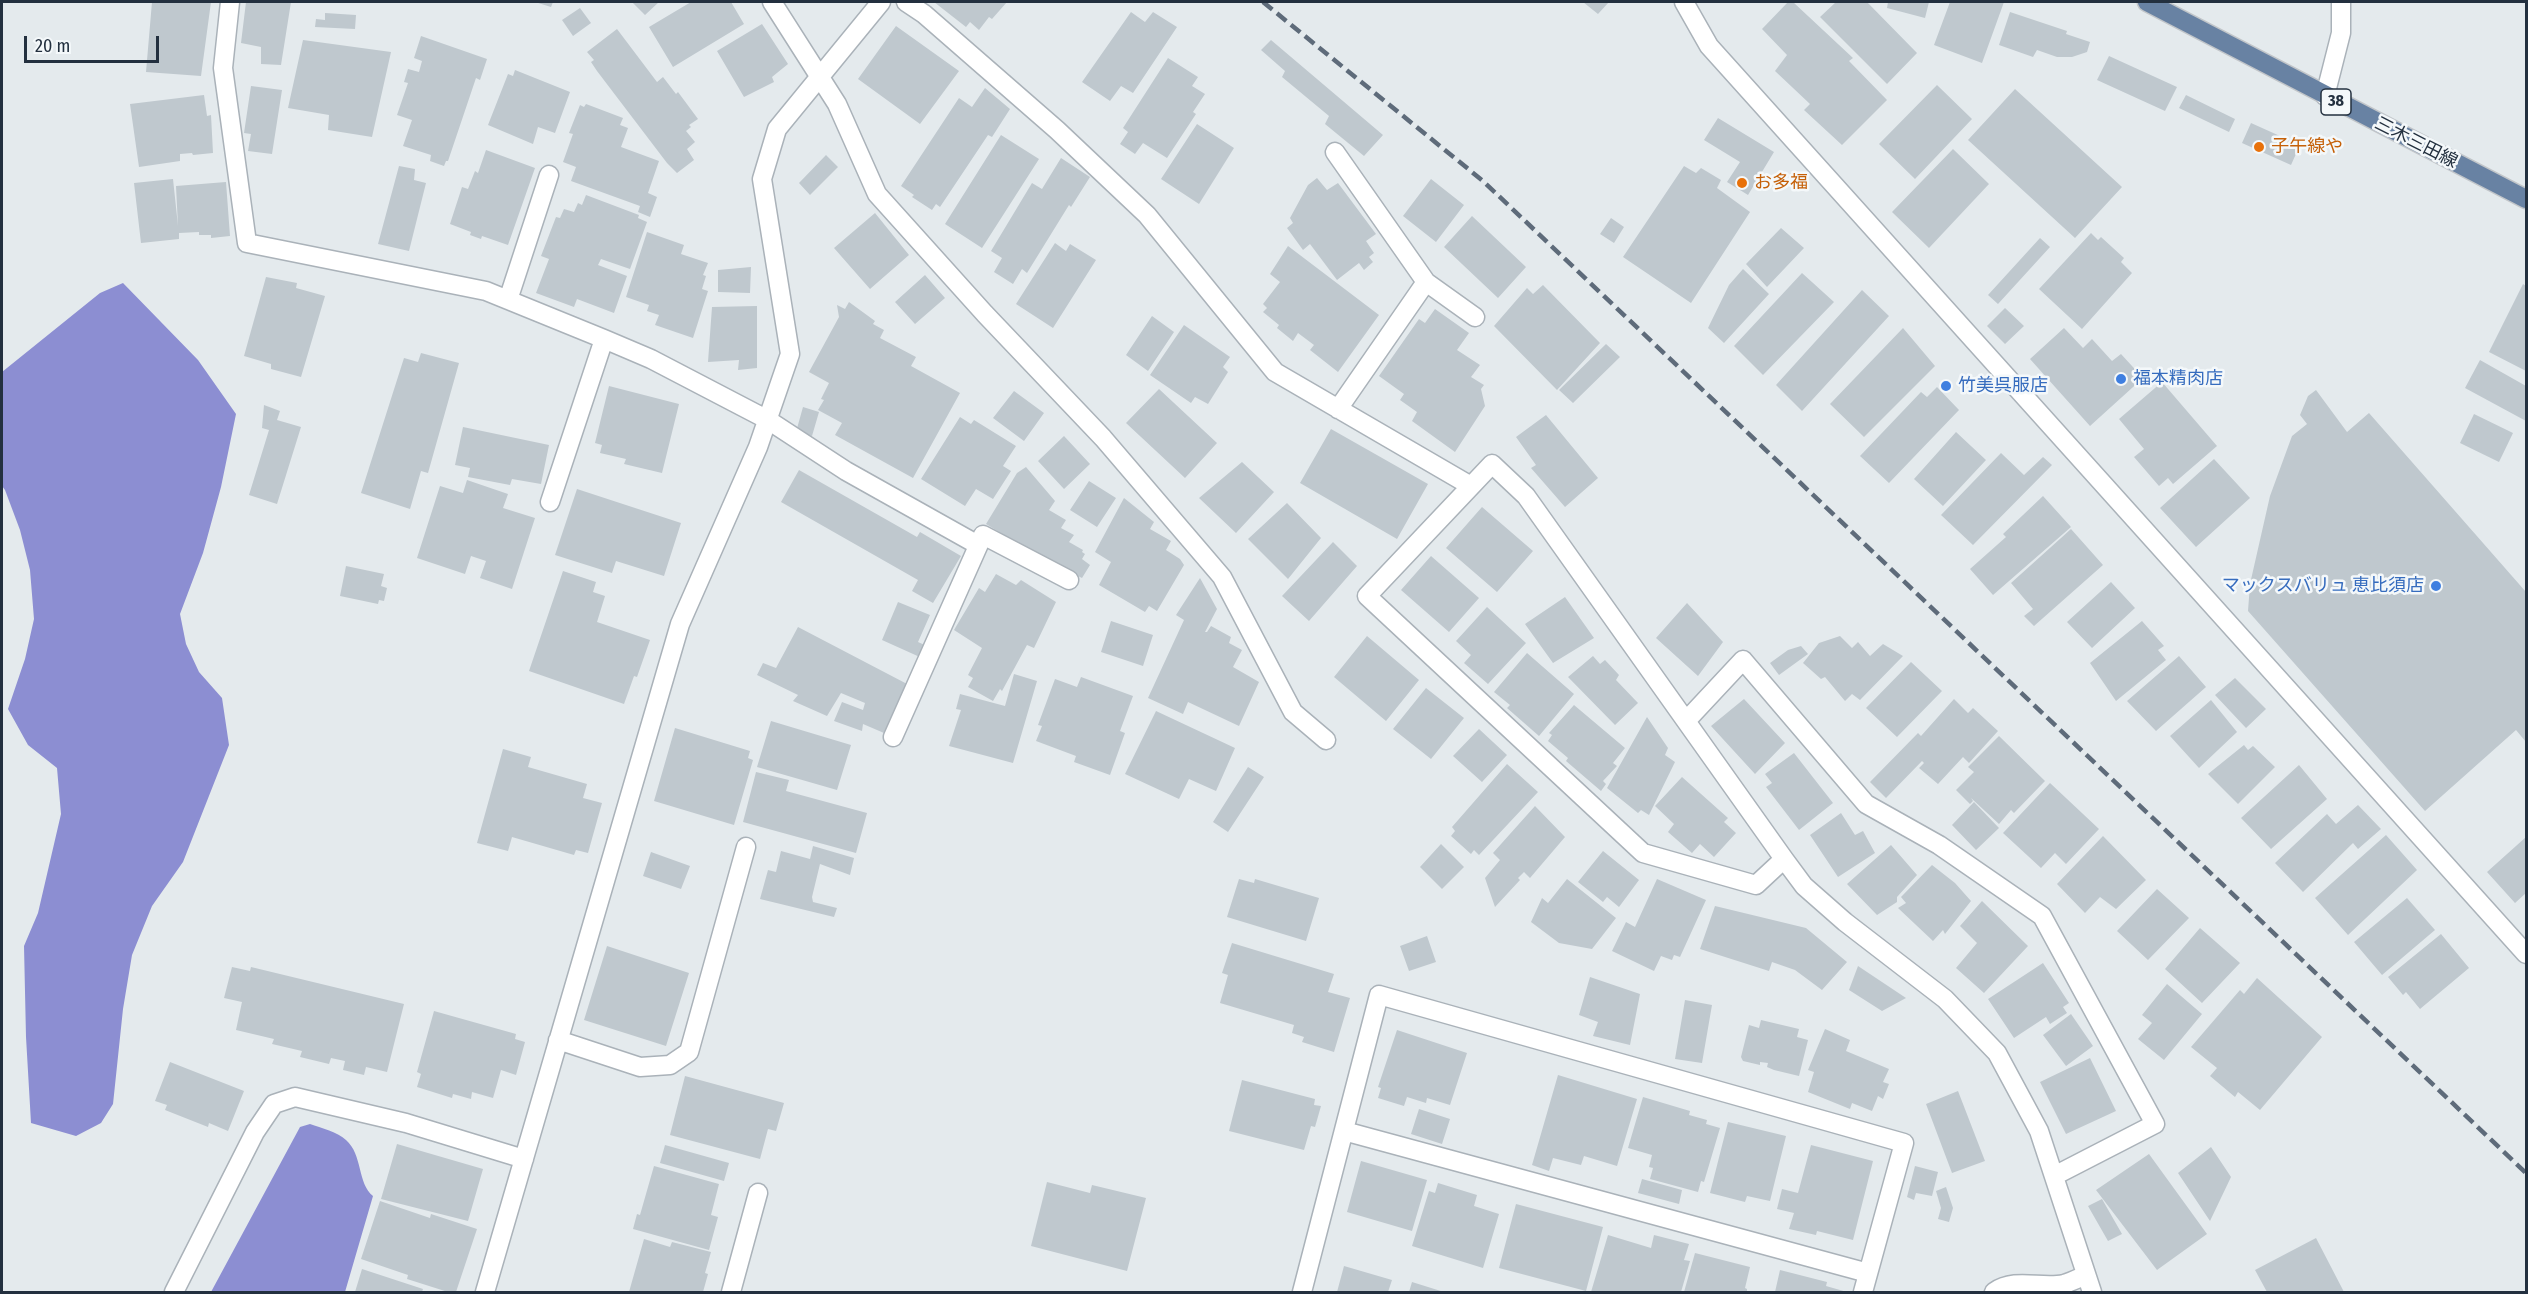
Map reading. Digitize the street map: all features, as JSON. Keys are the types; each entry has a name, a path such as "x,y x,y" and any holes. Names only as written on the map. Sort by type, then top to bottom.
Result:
{"main road":[{"name":"三木三田線","path":"2147,2 2526,199"}],"street":[{"path":"230,2 223,68 247,243 486,291 604,339 651,359 768,420 846,471 978,545"},
{"path":"772,2 837,104 877,194 1103,438 1222,577 1293,711 1326,740"},
{"path":"485,1293 680,624 754,458 790,354 762,179 777,129 882,2"},
{"path":"906,2 924,14 1058,130 1147,215 1275,372 1471,486"},
{"path":"1684,2 1709,46 2524,948"},
{"path":"2325,96 2341,33 2341,2"},
{"path":"1335,152 1426,282 1475,317"},
{"path":"508,300 549,175"},
{"path":"1338,409 1426,282"},
{"path":"550,502 604,339"},
{"path":"1785,858 1756,885 1643,853 1367,596 1492,464 1526,496 1785,858 1804,886 1845,922 1945,999 1996,1053 2039,1131 2089,1284 2022,1284 2000,1288 1994,1293"},
{"path":"893,737 983,535 1069,580"},
{"path":"1686,721 1743,660 1866,804 1939,845 2042,916 2155,1124 2054,1176"},
{"path":"558,1040 640,1067 670,1065 689,1052 746,847"},
{"path":"1302,1293 1379,995 1904,1143 1863,1293"},
{"path":"174,1293 255,1132 274,1104 295,1097 406,1123 524,1159"},
{"path":"1344,1131 1868,1273"},
{"path":"731,1293 758,1193"}],"water":[{"path":"123,283 198,360 236,414 221,487 203,553 180,614 186,644 199,672 222,698 229,745 183,862 152,906 132,955 123,1009 113,1104 101,1123 76,1136 31,1123 24,946 38,913 61,814 57,768 28,745 8,709 25,659 34,619 30,570 20,530 2,486 2,372 100,293"},
{"path":"310,1124 334,1132 346,1140 355,1153 364,1184 373,1196 345,1292 211,1292 300,1127"}],"building":[{"path":"152,2 211,2 201,76 146,72"},
{"path":"246,2 291,2 281,65 261,64 261,47 241,43"},
{"path":"535,2 553,2 551,7"},
{"path":"632,2 659,2 645,15"},
{"path":"691,2 731,2 744,24 673,67 649,27"},
{"path":"934,2 1007,2 992,19 989,17 979,30 970,22 966,27"},
{"path":"1583,2 1609,2 1598,14"},
{"path":"1788,2 1793,2 1853,58 1849,61 1887,100 1842,145 1804,110 1810,104 1775,71 1787,55 1762,29"},
{"path":"1836,2 1867,2 1917,53 1887,84 1820,17"},
{"path":"1888,2 1929,2 1925,18 1887,8"},
{"path":"1950,2 2004,2 1982,63 1934,45"},
{"path":"580,8 591,23 573,36 562,20"},
{"path":"1131,12 1145,22 1153,12 1177,27 1133,93 1121,86 1110,101 1082,82"},
{"path":"2010,12 2067,31 2066,34 2090,42 2087,52 2072,57 2057,57 2037,50 2033,57 1999,45"},
{"path":"325,13 356,15 355,29 315,27 316,19 325,20"},
{"path":"762,24 788,64 772,77 774,82 744,97 717,51"},
{"path":"896,26 959,71 920,124 858,79"},
{"path":"617,29 657,82 663,77 676,94 678,92 698,119 689,125 691,127 686,131 695,142 687,149 694,160 677,173 591,62 594,60 587,52"},
{"path":"421,36 487,59 480,80 476,78 448,161 444,166 430,161 431,155 403,146 412,120 397,115 408,83 404,82 408,69 419,72 422,61 414,58"},
{"path":"303,40 391,52 372,137 328,130 329,115 288,108"},
{"path":"1271,40 1383,135 1364,156 1325,124 1329,116 1282,77 1285,71 1261,50"},
{"path":"2109,56 2177,87 2165,111 2097,80"},
{"path":"1168,58 1198,77 1192,86 1205,94 1193,112 1196,114 1167,158 1143,143 1135,154 1120,144 1128,132 1123,128"},
{"path":"515,70 570,92 555,133 538,127 533,144 488,125 508,74 513,76"},
{"path":"1937,85 1972,119 1915,179 1879,144"},
{"path":"251,86 282,90 272,154 248,151 251,134 244,133"},
{"path":"985,88 1010,109 992,137 988,135 940,207 936,204 932,210 912,197 914,195 901,186 959,98 972,107"},
{"path":"2015,89 2122,187 2075,238 1968,140"},
{"path":"204,95 207,116 211,115 213,153 180,154 180,161 139,167 130,104"},
{"path":"2186,95 2235,119 2229,132 2179,108"},
{"path":"586,104 623,118 620,125 628,128 621,147 659,161 648,193 657,197 650,217 638,212 640,206 571,181 576,167 563,162 573,134 569,133 580,105 584,107"},
{"path":"1718,118 1774,152 1748,195 1727,182 1740,162 1704,140"},
{"path":"2251,123 2300,145 2291,165 2242,143"},
{"path":"1197,124 1234,148 1199,204 1161,179"},
{"path":"1001,135 1039,159 982,248 945,224"},
{"path":"1953,149 1989,184 1929,248 1892,212"},
{"path":"486,150 535,168 508,245 482,236 481,239 470,235 471,232 450,224 462,187 468,189 475,171 478,173"},
{"path":"826,155 838,167 810,195 799,183"},
{"path":"1061,158 1090,177 1071,207 1069,205 1027,273 1022,269 1013,284 994,272 1002,258 991,251 1032,183 1042,189"},
{"path":"399,166 415,169 414,180 426,183 409,251 378,244"},
{"path":"1684,166 1696,173 1701,168 1721,180 1717,188 1750,212 1691,303 1623,257"},
{"path":"1317,178 1327,190 1338,183 1376,234 1366,241 1374,253 1369,257 1373,262 1364,270 1359,263 1337,280 1310,244 1303,250 1287,228 1293,223 1290,218 1308,185"},
{"path":"173,179 178,226 176,186 226,182 230,236 211,238 211,235 199,235 199,232 179,233 179,239 141,243 134,183"},
{"path":"1431,179 1464,205 1436,242 1403,216"},
{"path":"586,195 639,215 638,218 647,222 630,269 601,259 598,265 627,276 614,313 577,299 574,307 536,293 549,259 541,256 556,217 560,218 564,209 574,212 578,203 582,205"},
{"path":"875,213 909,255 870,289 834,248"},
{"path":"1472,216 1526,267 1498,298 1444,247"},
{"path":"1611,218 1624,227 1614,243 1600,234"},
{"path":"1781,228 1804,248 1767,287 1746,264"},
{"path":"647,232 684,245 681,254 708,263 703,275 706,276 702,289 708,291 693,338 655,325 659,315 647,311 649,305 626,297"},
{"path":"2091,233 2098,240 2101,237 2124,258 2121,262 2132,273 2082,329 2039,289"},
{"path":"2040,238 2050,247 1998,304 1988,295"},
{"path":"1055,243 1066,251 1070,244 1096,260 1053,328 1016,304"},
{"path":"1288,246 1379,315 1338,372 1310,350 1314,345 1298,333 1293,341 1263,312 1267,308 1263,304 1280,282 1270,274"},
{"path":"751,267 750,293 718,292 718,270"},
{"path":"1743,269 1769,294 1724,343 1708,328 1729,285"},
{"path":"1802,273 1834,302 1763,375 1734,346"},
{"path":"925,275 945,298 915,324 895,302"},
{"path":"266,277 297,283 296,288 325,296 301,377 271,369 271,364 244,356"},
{"path":"2523,284 2526,286 2526,371 2489,352"},
{"path":"1543,285 1600,343 1557,390 1494,326 1527,288 1533,294"},
{"path":"1862,290 1889,316 1802,411 1776,385"},
{"path":"849,302 875,321 873,324 884,330 880,338 916,357 911,366 960,393 913,478 835,435 842,423 818,410 829,383 809,372 839,317 837,305 845,309"},
{"path":"757,306 757,368 738,370 739,360 708,362 712,307"},
{"path":"2005,308 2024,326 2005,344 1987,326"},
{"path":"1435,309 1469,333 1457,350 1480,365 1471,377 1484,385 1481,389 1485,406 1455,452 1412,421 1417,412 1400,400 1404,394 1379,376 1419,319 1425,323"},
{"path":"1152,316 1174,332 1148,371 1126,355"},
{"path":"1184,325 1230,357 1223,367 1228,372 1208,404 1195,397 1191,403 1150,375"},
{"path":"1903,328 1935,366 1864,437 1830,404"},
{"path":"2064,328 2083,348 2092,339 2112,361 2121,354 2143,378 2090,426 2030,359"},
{"path":"1606,344 1620,357 1573,403 1559,390"},
{"path":"421,353 459,363 428,473 421,471 410,509 361,493 404,358 418,362"},
{"path":"2480,360 2526,386 2526,421 2465,388"},
{"path":"2162,382 2217,446 2173,484 2168,478 2159,486 2134,457 2144,449 2119,419"},
{"path":"609,386 679,404 662,473 624,464 626,459 600,453 602,445 595,443"},
{"path":"1937,387 1959,410 1889,483 1860,456 1921,392 1927,397"},
{"path":"1159,389 1217,443 1185,478 1126,423"},
{"path":"2316,390 2347,432 2369,413 2526,592 2526,742 2516,730 2425,811 2248,611 2250,584 2270,496 2292,436 2307,424 2300,415 2308,396"},
{"path":"1014,391 1044,413 1024,441 993,418"},
{"path":"264,405 280,411 277,420 301,427 277,504 249,495 269,430 262,428"},
{"path":"803,407 819,412 812,436 796,432"},
{"path":"2474,414 2513,433 2499,462 2460,443"},
{"path":"1546,415 1598,478 1565,507 1531,468 1536,465 1516,437"},
{"path":"960,417 971,424 974,420 1016,446 1003,466 1011,471 993,499 976,489 965,506 921,479"},
{"path":"463,427 549,445 541,484 512,479 510,485 468,477 470,468 455,465"},
{"path":"1331,429 1428,484 1397,539 1300,483"},
{"path":"1956,432 1986,460 1943,506 1914,479"},
{"path":"1064,436 1090,464 1064,489 1038,461"},
{"path":"2001,453 2024,475 2043,457 2052,465 1973,545 1941,515"},
{"path":"2214,459 2250,498 2196,547 2160,508"},
{"path":"1242,462 1274,492 1236,533 1199,498"},
{"path":"1026,467 1055,501 1049,510 1066,520 1061,528 1074,535 1069,542 1083,550 1085,554 1082,559 1090,565 1082,578 1072,573 1071,576 986,524 1017,473"},
{"path":"799,470 917,537 920,532 961,556 933,603 912,591 918,580 781,502"},
{"path":"467,480 508,494 503,508 535,518 512,589 480,578 486,561 471,556 465,574 417,558 440,486 463,493"},
{"path":"1089,481 1116,498 1097,527 1070,510"},
{"path":"577,489 681,523 664,576 616,561 612,573 555,555"},
{"path":"2043,496 2071,527 1993,595 1970,569 2006,537 2003,534"},
{"path":"1124,498 1154,522 1150,529 1171,541 1166,550 1180,559 1184,565 1157,611 1149,606 1145,612 1099,585 1111,562 1095,552"},
{"path":"1287,503 1321,538 1288,579 1248,539"},
{"path":"1482,507 1533,551 1497,592 1446,548"},
{"path":"2071,529 2103,565 2034,626 2024,616 2033,609 2011,583"},
{"path":"1333,542 1357,566 1309,621 1282,596"},
{"path":"1431,556 1479,598 1449,632 1401,590"},
{"path":"346,566 384,574 381,586 387,588 384,601 379,600 378,604 340,596"},
{"path":"563,571 596,582 593,592 605,596 597,622 650,640 637,677 634,676 624,704 529,671"},
{"path":"996,574 1016,585 1021,580 1056,602 1034,648 1027,645 1002,691 1000,689 993,701 968,687 973,678 968,675 982,648 954,630 979,588 985,592"},
{"path":"1200,578 1217,609 1205,632 1211,626 1231,637 1229,643 1242,650 1233,667 1259,682 1239,726 1188,702 1183,714 1148,698 1184,620 1176,615"},
{"path":"2111,582 2135,608 2092,648 2067,622"},
{"path":"1565,597 1594,638 1553,663 1525,624"},
{"path":"898,602 930,615 918,642 927,646 922,658 882,640"},
{"path":"1687,603 1723,642 1698,676 1656,638"},
{"path":"1487,607 1526,643 1488,684 1464,663 1471,655 1456,641"},
{"path":"1111,621 1153,635 1143,666 1101,652"},
{"path":"2142,621 2164,646 2158,650 2166,660 2116,701 2090,663"},
{"path":"798,627 909,685 884,733 863,724 862,731 834,721 842,702 863,710 865,703 841,693 827,716 793,701 798,695 757,675 763,663 776,668"},
{"path":"1367,636 1419,680 1386,721 1334,677"},
{"path":"1840,636 1852,648 1858,642 1870,656 1883,644 1903,656 1860,700 1852,694 1845,701 1825,677 1821,679 1803,663 1819,643"},
{"path":"1801,646 1808,654 1779,675 1770,663 1788,650"},
{"path":"1527,653 1574,694 1539,736 1507,708 1510,705 1494,692"},
{"path":"1593,656 1600,664 1605,660 1619,675 1616,680 1638,703 1615,725 1568,677"},
{"path":"2179,656 2206,687 2156,731 2127,701"},
{"path":"1911,662 1942,691 1897,737 1866,708"},
{"path":"1014,674 1037,681 1013,763 949,746 961,710 956,709 960,694 1005,706"},
{"path":"1081,677 1133,696 1120,731 1125,733 1110,775 1074,762 1076,756 1036,741 1042,726 1038,725 1055,679 1077,687"},
{"path":"2235,678 2266,709 2246,728 2215,695"},
{"path":"1426,688 1464,718 1431,759 1393,729"},
{"path":"1744,699 1785,743 1755,774 1711,726"},
{"path":"1954,699 1968,713 1973,708 1998,731 1969,763 1963,757 1938,784 1919,768 1924,763 1922,761 1886,798 1870,782 1918,733 1921,736"},
{"path":"2211,700 2237,732 2199,768 2170,736"},
{"path":"1574,705 1625,748 1613,763 1617,766 1603,781 1606,784 1601,791 1566,761 1568,758 1548,741 1552,735 1549,733"},
{"path":"1156,711 1235,748 1216,791 1189,779 1179,799 1125,774"},
{"path":"1647,717 1668,748 1665,755 1675,762 1649,815 1641,810 1638,813 1607,788"},
{"path":"771,721 851,745 837,790 757,767"},
{"path":"675,728 750,751 748,758 753,760 734,825 654,801"},
{"path":"1479,729 1507,755 1482,782 1453,756"},
{"path":"1999,736 2045,781 2014,813 2011,810 1999,824 1971,798 1973,801 1970,804 1956,790 1974,772 1968,767"},
{"path":"2244,745 2248,750 2253,746 2275,767 2238,804 2208,774"},
{"path":"503,749 531,757 528,767 587,784 583,798 602,803 588,853 576,850 574,855 512,837 508,851 477,843"},
{"path":"1794,753 1833,803 1799,830 1766,787 1772,783 1765,774"},
{"path":"1507,764 1538,792 1479,855 1474,850 1471,854 1451,836 1455,831 1452,827"},
{"path":"2299,765 2327,799 2271,849 2241,818"},
{"path":"1248,767 1264,777 1228,832 1213,822"},
{"path":"756,772 789,780 786,791 867,813 856,853 743,822"},
{"path":"1682,777 1728,818 1724,822 1736,833 1714,857 1700,844 1692,853 1668,832 1674,824 1655,806"},
{"path":"2050,783 2099,829 2066,864 2055,853 2041,868 2003,833"},
{"path":"1974,802 1999,828 1976,850 1952,825"},
{"path":"2358,805 2381,829 2358,849 2353,843 2303,892 2275,863 2327,814 2336,824"},
{"path":"1535,806 1565,837 1530,878 1524,872 1518,878 1520,880 1495,907 1485,878 1500,860 1493,853"},
{"path":"1841,813 1855,835 1863,831 1875,853 1838,877 1810,835"},
{"path":"2386,835 2417,870 2348,935 2315,898"},
{"path":"2103,836 2146,880 2116,909 2100,897 2085,913 2057,884"},
{"path":"2526,837 2526,893 2515,903 2487,872"},
{"path":"1441,844 1464,867 1442,889 1420,867"},
{"path":"1891,845 1917,875 1897,897 1897,902 1877,915 1847,884"},
{"path":"813,846 854,858 850,875 820,864 812,897 813,902 837,908 834,917 760,899 768,870 776,872 781,851 810,859"},
{"path":"1603,851 1639,880 1619,907 1607,897 1603,902 1578,882"},
{"path":"651,852 690,866 681,889 643,876"},
{"path":"1932,865 1955,883 1971,901 1945,934 1943,930 1933,941 1898,908 1906,903 1901,897"},
{"path":"1239,879 1254,883 1255,879 1319,898 1306,941 1227,917"},
{"path":"1567,879 1616,918 1592,949 1559,943 1531,922 1542,898 1548,903"},
{"path":"1657,879 1706,900 1680,957 1674,955 1672,960 1661,956 1654,971 1612,951 1626,922 1635,927"},
{"path":"2157,889 2189,918 2148,960 2117,931"},
{"path":"2407,898 2435,930 2382,975 2354,942"},
{"path":"1982,901 2028,946 1984,993 1956,968 1977,943 1960,926"},
{"path":"1715,906 1806,928 1847,962 1822,990 1795,970 1772,962 1769,971 1700,949"},
{"path":"2200,928 2240,963 2202,1003 2165,969"},
{"path":"2441,934 2469,968 2420,1009 2406,992 2403,995 2388,977"},
{"path":"1427,936 1436,962 1409,971 1400,946"},
{"path":"1232,943 1334,974 1328,992 1350,998 1334,1052 1302,1042 1304,1037 1292,1033 1294,1025 1220,1003 1228,975 1222,973"},
{"path":"607,946 689,973 666,1046 584,1020"},
{"path":"2043,963 2069,1003 2063,1007 2067,1013 2050,1024 2046,1017 2014,1038 1988,999"},
{"path":"1858,966 1906,998 1882,1011 1849,990"},
{"path":"232,967 250,971 251,967 404,1004 387,1072 366,1067 364,1075 343,1070 345,1061 331,1058 329,1064 300,1057 302,1051 272,1044 274,1039 236,1030 242,1002 224,998"},
{"path":"1590,977 1640,994 1630,1045 1593,1036 1598,1022 1579,1015"},
{"path":"2257,978 2322,1037 2260,1110 2238,1092 2235,1097 2210,1076 2217,1068 2191,1047 2240,990 2244,994"},
{"path":"2167,984 2202,1014 2164,1060 2138,1039 2152,1023 2142,1015"},
{"path":"1685,1000 1712,1005 1702,1063 1675,1059"},
{"path":"434,1011 516,1034 515,1039 525,1042 516,1075 501,1070 493,1098 472,1092 471,1099 453,1094 452,1098 417,1087 421,1074 417,1072"},
{"path":"2071,1014 2093,1046 2066,1066 2043,1035"},
{"path":"1761,1020 1799,1029 1797,1037 1808,1040 1799,1076 1774,1070 1767,1067 1768,1063 1760,1062 1760,1065 1743,1061 1741,1057 1749,1025 1759,1028"},
{"path":"1825,1029 1850,1040 1846,1051 1889,1069 1883,1082 1889,1084 1883,1099 1878,1096 1872,1111 1852,1103 1850,1109 1808,1092 1814,1072 1808,1070"},
{"path":"1397,1030 1467,1053 1450,1105 1427,1098 1426,1103 1407,1097 1404,1106 1378,1098 1381,1088 1378,1087"},
{"path":"2090,1058 2116,1111 2066,1134 2040,1082"},
{"path":"170,1062 244,1091 228,1131 209,1123 208,1127 165,1110 167,1105 155,1101"},
{"path":"1558,1075 1637,1099 1617,1166 1584,1156 1581,1165 1553,1158 1549,1171 1532,1165"},
{"path":"685,1076 784,1103 776,1131 768,1129 760,1159 670,1135"},
{"path":"1242,1080 1315,1099 1314,1105 1321,1106 1315,1127 1311,1126 1304,1150 1229,1131"},
{"path":"1958,1091 1985,1161 1952,1173 1926,1104"},
{"path":"1643,1097 1690,1111 1689,1115 1707,1120 1706,1124 1720,1128 1704,1182 1701,1181 1698,1192 1650,1179 1653,1168 1649,1167 1652,1155 1628,1148"},
{"path":"1419,1109 1450,1119 1442,1144 1411,1134"},
{"path":"1728,1122 1786,1136 1770,1201 1747,1196 1745,1202 1710,1193"},
{"path":"397,1144 483,1169 468,1221 381,1199"},
{"path":"665,1145 729,1163 724,1181 660,1163"},
{"path":"1811,1145 1873,1161 1853,1240 1817,1231 1816,1235 1789,1229 1794,1213 1777,1209 1782,1189 1798,1193"},
{"path":"2211,1147 2231,1177 2210,1221 2178,1173"},
{"path":"2149,1154 2207,1234 2157,1270 2096,1190"},
{"path":"1361,1161 1427,1180 1412,1231 1347,1212"},
{"path":"654,1166 719,1184 711,1215 718,1217 709,1250 633,1229 637,1214 640,1215"},
{"path":"1915,1166 1938,1172 1932,1196 1916,1193 1914,1200 1907,1197"},
{"path":"1642,1179 1682,1190 1679,1204 1638,1193"},
{"path":"1047,1182 1090,1193 1092,1185 1146,1198 1127,1271 1031,1246"},
{"path":"1438,1183 1477,1195 1474,1206 1499,1214 1483,1268 1412,1246 1429,1191 1435,1193"},
{"path":"1946,1187 1953,1208 1949,1222 1938,1219 1941,1208 1936,1191"},
{"path":"2102,1199 2122,1234 2108,1241 2088,1206"},
{"path":"380,1201 430,1218 431,1214 477,1229 456,1292 448,1292 407,1279 408,1275 361,1259"},
{"path":"1516,1204 1603,1227 1586,1291 1499,1268"},
{"path":"1608,1235 1651,1248 1654,1235 1689,1244 1684,1260 1690,1261 1681,1292 1591,1292"},
{"path":"2316,1238 2344,1292 2267,1292 2255,1270"},
{"path":"644,1239 670,1247 672,1242 711,1252 703,1292 629,1292"},
{"path":"1695,1253 1750,1267 1745,1288 1747,1292 1684,1292"},
{"path":"1344,1266 1392,1280 1388,1292 1337,1292"},
{"path":"362,1269 423,1289 422,1292 355,1292"},
{"path":"1780,1270 1827,1282 1826,1286 1847,1292 1775,1292"},
{"path":"1412,1282 1444,1292 1409,1292"}],"railway":[{"path":"1263,2 1483,181 2526,1173"}],"place":[{"name":"子午線や","path":"2259,147"},
{"name":"お多福","path":"1742,183"},
{"name":"福本精肉店","path":"2121,379"},
{"name":"竹美呉服店","path":"1946,386"},
{"name":"マックスバリュ 恵比須店","path":"2436,586"}]}
